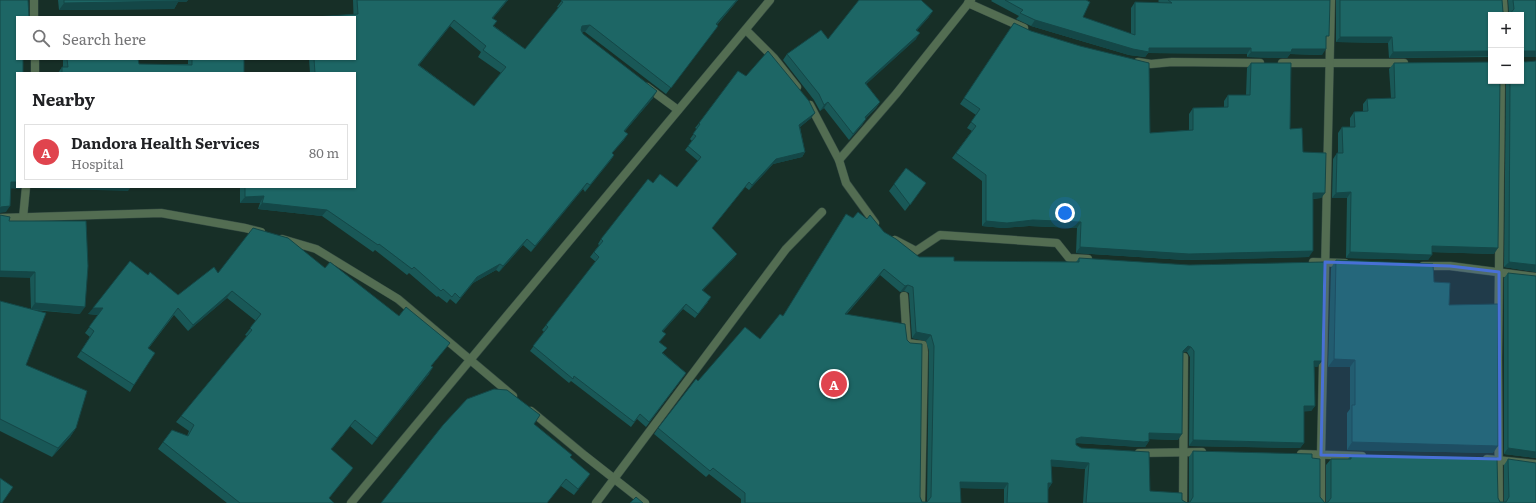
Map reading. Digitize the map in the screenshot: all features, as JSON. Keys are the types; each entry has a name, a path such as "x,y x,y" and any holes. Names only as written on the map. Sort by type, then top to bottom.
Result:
{"street":[{"path":"34,0 34,16"},
{"path":"350,503 770,0"},
{"path":"1321,503 1329,64 1332,0"},
{"path":"1503,0 1504,12"},
{"path":"839,160 896,94 970,2 1029,31"},
{"path":"746,30 774,58 803,95 839,160 846,183 858,202 880,229"},
{"path":"35,60 35,72"},
{"path":"1128,60 1151,64 1172,62 1329,64 1414,63"},
{"path":"642,83 678,110"},
{"path":"1499,503 1501,84"},
{"path":"24,218 26,188"},
{"path":"596,503 613,478 786,249 822,212"},
{"path":"0,218 161,213 245,228 316,249 398,299 521,403 645,503"},
{"path":"890,237 916,251 940,236 1057,243 1069,258 1100,260"},
{"path":"1301,263 1352,263"},
{"path":"1415,266 1450,266 1536,277"},
{"path":"904,296 907,343 923,345 924,352 921,503"},
{"path":"1183,503 1185,404 1184,357"},
{"path":"1132,452 1213,452"},
{"path":"1290,454 1373,456"},
{"path":"1478,458 1500,459 1536,464"}],"highlighted area":[{"path":"1325,262 1450,266 1499,272 1500,459 1321,455"}],"building":[{"path":"0,0 28,0 29,16 16,16 16,60 23,60 23,72 16,72 16,182 11,182 10,206 1,207 0,209"},
{"path":"64,0 179,0 179,1 64,3"},
{"path":"357,0 507,0 492,18 497,21 493,26 525,49 563,2 561,1 562,0 737,0 716,24 718,26 671,88 590,25 582,26 581,30 583,34 657,91 624,131 628,134 612,153 614,155 590,185 587,183 535,246 527,239 503,266 500,264 477,277 460,298 455,293 452,297 443,289 441,291 414,267 412,269 379,244 378,245 327,210 262,203 264,196 245,197 245,188 356,188 356,72 315,72 314,60 356,60 356,16 329,16 358,14","holes":["454,20 486,46 483,50 506,67 474,106 418,65"]},
{"path":"859,0 921,0 933,11 916,30 920,33 865,83 880,102 865,117 866,119 853,134 828,102 824,105 819,94 787,54 821,30 828,39"},
{"path":"1005,0 1086,0 1090,2 1083,17 1135,35 1135,2 1172,3 1168,0 1330,0 1329,36 1326,36 1326,49 1292,49 1291,52 1251,52 1251,48 1149,48 1149,52 1133,49 1035,20 1020,13 1023,10"},
{"path":"1340,0 1502,0 1503,12 1488,12 1488,51 1393,52 1392,37 1340,37"},
{"path":"1513,0 1536,0 1536,51 1524,51 1524,12 1512,12 1514,9"},
{"path":"1014,23 1031,31 1080,46 1149,63 1150,133 1193,130 1193,108 1228,107 1228,95 1250,95 1251,63 1291,63 1290,129 1302,128 1303,152 1326,153 1325,193 1313,193 1313,251 1189,254 1080,247 1081,222 1033,220 1007,223 986,221 986,175 956,153 976,126 971,122 980,109 964,98"},
{"path":"768,51 809,101 815,113 799,125 805,152 776,159 752,185 749,182 712,228 737,254 702,290 711,297 698,314 686,304 662,331 666,334 659,342 667,348 662,353 686,373 649,422 640,414 634,422 574,376 573,379 533,346 548,327 546,325 599,257 594,252 603,241 601,239 648,179 653,183 660,174 677,187 701,157 688,146 696,136 693,134 700,124 699,123 738,71 746,76"},
{"path":"67,60 138,60 139,64 192,65 192,60 244,60 244,72 62,72 62,67 68,67"},
{"path":"1524,61 1536,61 1536,265 1509,262 1510,84 1524,84"},
{"path":"1488,62 1488,84 1500,84 1498,248 1432,246 1432,255 1350,252 1351,192 1336,193 1337,153 1343,153 1342,127 1355,127 1354,112 1368,111 1367,99 1395,98 1394,63"},
{"path":"906,168 926,183 910,205 894,184"},
{"path":"858,212 867,219 870,215 884,232 896,239 919,257 954,257 954,261 1079,262 1079,258 1189,265 1324,262 1322,361 1314,361 1315,406 1304,406 1304,443 1193,440 1194,351 1188,346 1183,351 1182,434 1149,433 1149,441 1144,442 1081,437 1076,439 1076,445 1081,448 1149,452 1150,491 1182,493 1182,500 1187,503 1086,503 1089,463 1051,460 1052,483 1048,483 1048,503 1007,503 1008,483 960,482 961,503 745,503 745,493 713,468 710,471 658,428 696,379 698,381 745,327 760,339 780,314 783,316 846,214 853,218","holes":["884,269 905,286 908,285 913,287 916,332 931,335 934,346 931,497 927,502 922,502 920,497 922,344 910,343 907,340 905,324 845,314"]},
{"path":"0,215 10,217 9,221 86,221 88,266 85,307 35,303 35,272 0,271"},
{"path":"253,228 288,238 325,268 330,262 399,316 406,307 450,343 377,438 355,420 331,449 353,468 329,498 334,503 240,503 163,442 172,430 188,436 194,425 181,416 252,330 250,328 261,314 232,291 193,325 178,308 148,348 155,353 134,385 81,351 94,331 89,327 103,308 93,308 130,261 148,275 150,272 178,295 214,267 218,273"},
{"path":"1336,260 1433,264 1434,282 1450,283 1449,305 1498,304 1498,446 1352,442 1352,405 1355,405 1355,360 1334,359"},
{"path":"1508,273 1536,276 1536,452 1508,448"},
{"path":"0,301 46,313 26,365 87,391 76,428 58,448 0,419"},
{"path":"494,389 507,390 540,415 534,424 572,455 570,457 590,474 578,489 566,479 547,503 381,503 443,425 467,399"},
{"path":"1193,451 1312,454 1312,458 1320,459 1320,497 1325,503 1187,503 1190,502 1193,497"},
{"path":"1351,455 1497,458 1498,498 1500,502 1506,502 1509,497 1508,459 1536,463 1536,503 1325,503 1331,498 1331,459 1351,459"},
{"path":"0,478 13,487 2,503 0,503"},
{"path":"636,497 643,503 630,503"}],"place":[{"name":"Dandora Health Services","path":"834,384"}]}
